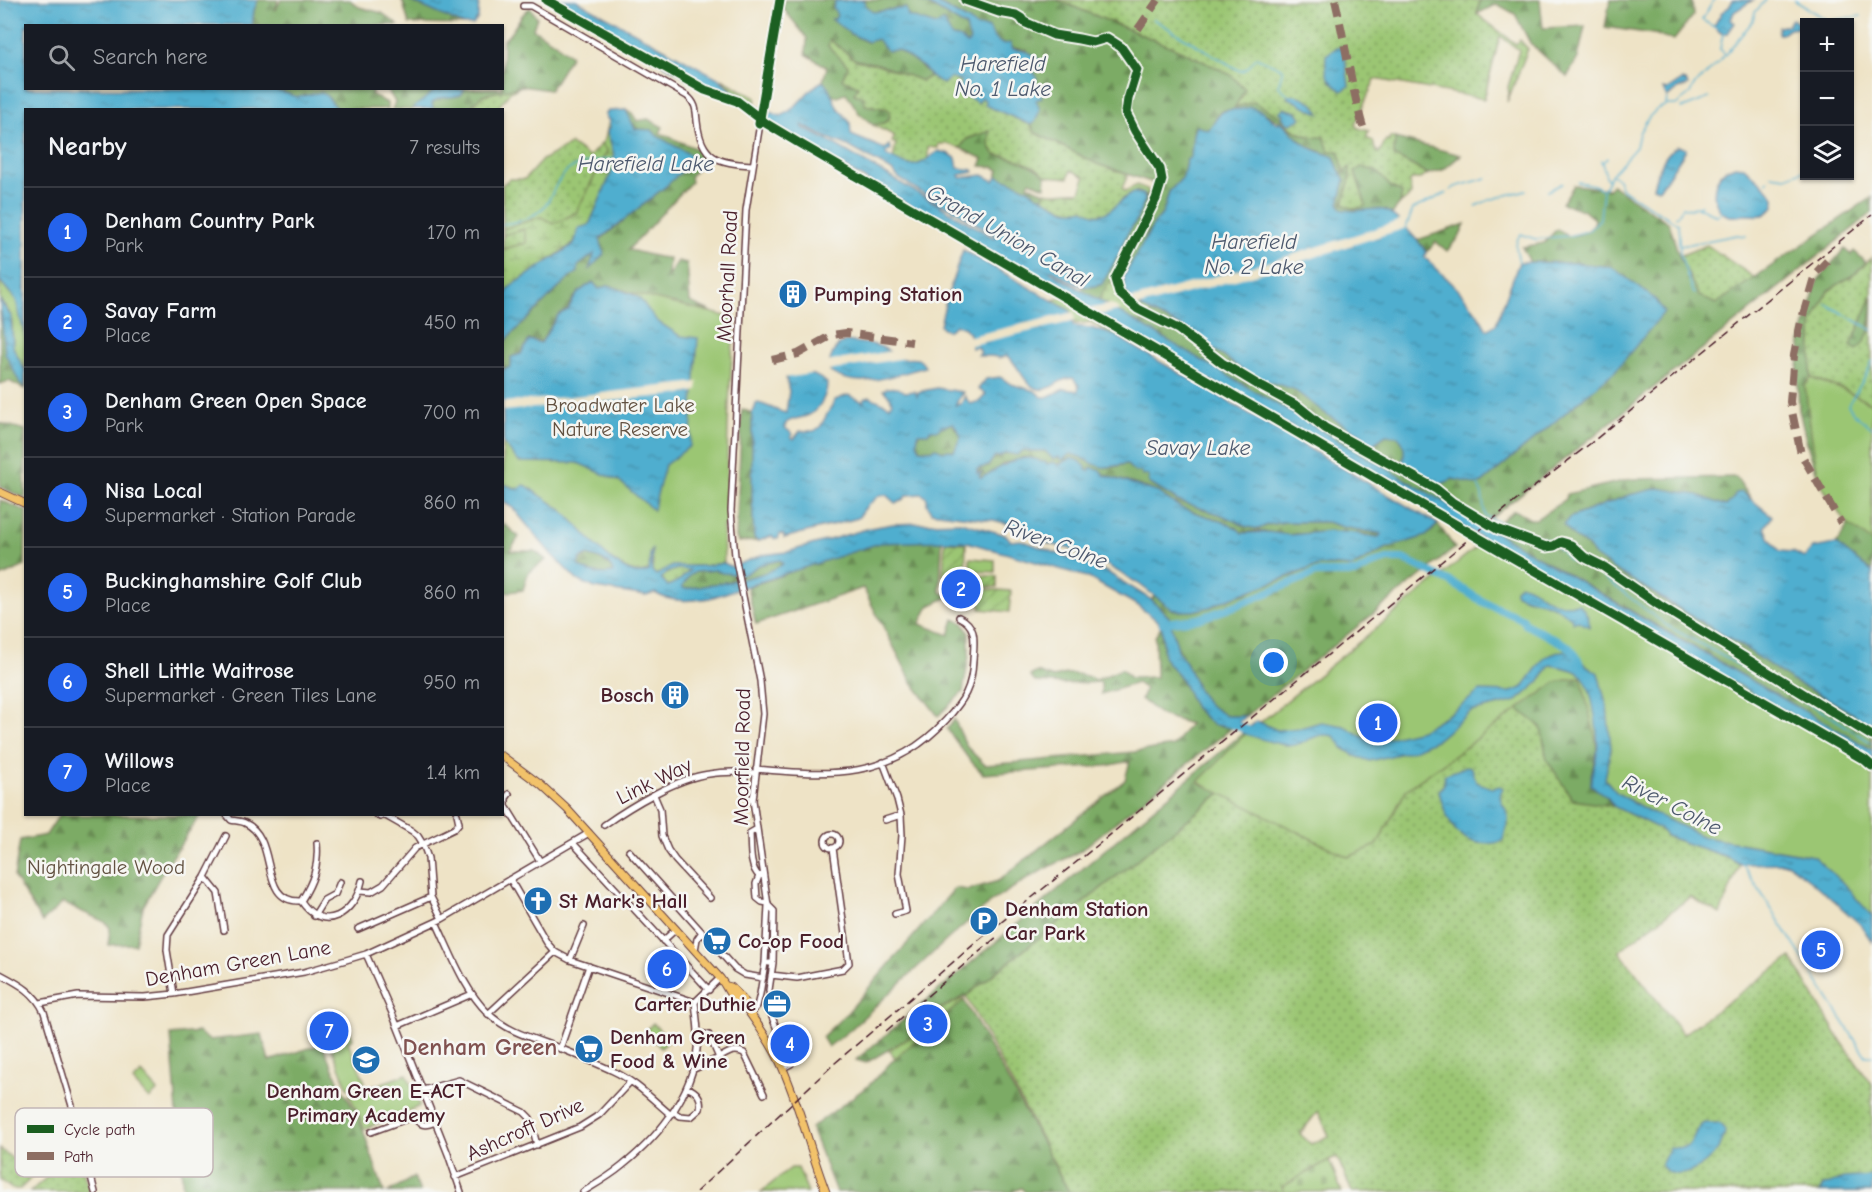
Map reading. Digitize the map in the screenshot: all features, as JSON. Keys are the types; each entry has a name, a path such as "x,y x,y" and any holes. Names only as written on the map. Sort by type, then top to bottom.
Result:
{"main road":[{"path":"0,492 24,503"},
{"path":"504,757 541,785 567,809 727,986 731,987 746,1003 748,1011 771,1045 783,1068 826,1192"}],"street":[{"name":"Moorhall Road","path":"745,604 735,556 731,511 746,210 780,0"},
{"path":"524,6 531,6 687,96 695,105 699,138 705,150 722,162 752,165"},
{"name":"Moorfield Road","path":"745,604 760,681 763,714 753,800 761,876 768,904 765,963 759,1001 748,1011"},
{"name":"Link Way","path":"604,825 673,785 706,774 756,771 809,774 856,771 883,762 921,744 937,730 966,696 972,675 974,648 971,625 959,617"},
{"path":"883,762 901,815 899,874 906,911 895,914"},
{"path":"745,772 745,796 753,800"},
{"path":"509,794 506,798 506,806 540,861"},
{"path":"654,795 660,809 662,836 668,850 710,898"},
{"path":"885,820 901,815"},
{"path":"228,816 231,820 244,822 256,831 269,861 271,879 278,893 290,902 301,901"},
{"path":"386,816 412,831 423,844 428,858 431,897 439,920 472,994 488,1014 518,1033 616,1072 673,1114 691,1117 700,1109 700,1100 694,1091 687,1088"},
{"path":"360,891 371,892 383,885 415,848 454,829 459,823 457,816"},
{"name":"Denham Green Lane","path":"40,1003 78,996 146,997 174,994 304,972 366,954 439,920 589,833"},
{"path":"174,994 167,950 168,935 206,876 226,836"},
{"path":"301,901 318,865 317,843"},
{"path":"573,843 709,990"},
{"path":"771,975 797,978 843,969 849,963 834,848"},
{"path":"629,851 735,969 745,975 763,978"},
{"path":"206,876 218,893 224,930"},
{"path":"761,876 756,884 757,898 768,904 774,911 773,963 769,990 772,1017 791,1064 783,1068"},
{"path":"510,879 547,943 555,952 570,960 694,1002"},
{"path":"301,901 314,916 335,917 346,912 355,902 362,881"},
{"path":"314,916 324,900 335,894 340,882"},
{"path":"358,929 431,897"},
{"path":"570,960 584,926"},
{"path":"663,941 676,930"},
{"path":"695,950 697,939 702,932"},
{"path":"488,1014 555,952"},
{"path":"366,954 423,1090 461,1192"},
{"path":"765,963 773,963"},
{"path":"560,1049 589,966"},
{"path":"0,974 26,988 40,1003 73,1108"},
{"path":"694,1002 720,978"},
{"path":"397,1026 472,994"},
{"path":"583,1192 621,1166 646,1144 673,1114 694,1069 699,1033 694,1002"},
{"path":"699,1033 709,1035 719,1058"},
{"path":"694,1069 732,1051 740,1051 744,1053 764,1094"},
{"path":"423,1090 459,1080 524,1112 530,1118 537,1145"},
{"name":"Ashcroft Drive","path":"455,1177 580,1127 599,1115 630,1082"},
{"path":"370,1132 412,1117 426,1126 435,1122"},
{"path":"91,1177 95,1192"}],"green space":[{"path":"258,0 278,0 275,11 281,0 350,0 359,7 382,13 397,24 252,24"},
{"path":"402,0 408,0 464,24 409,24"},
{"path":"784,0 845,0 833,20 851,34 867,42 877,39 912,59 930,76 922,81 878,64 856,60 830,40 828,46 848,66 842,79 858,86 854,94 864,97 865,105 888,109 890,117 884,123 873,125 859,113 846,93 838,97 832,95 823,81 827,67 806,54 807,38 783,8"},
{"path":"864,0 916,0 931,6 966,27 971,41 967,44 959,38 952,37 936,25 908,16 906,8 873,12 865,6"},
{"path":"932,0 1057,0 1184,52 1231,75 1245,89 1235,107 1254,102 1279,116 1299,133 1311,137 1324,137 1329,151 1339,151 1344,172 1350,167 1350,179 1343,204 1355,209 1366,205 1355,172 1361,167 1376,171 1390,186 1402,193 1400,204 1392,214 1385,210 1347,211 1341,209 1339,203 1345,180 1334,157 1307,146 1290,132 1287,126 1261,111 1251,107 1225,110 1219,113 1209,130 1197,127 1193,134 1191,156 1186,161 1183,177 1169,192 1163,213 1154,224 1124,276 1108,283 1099,300 1081,291 1083,287 1102,284 1136,221 1146,197 1152,191 1154,183 1097,164 1034,132 1031,125 1035,122 1034,95 1027,50 1010,47 996,40 965,18"},
{"path":"1057,0 1480,0 1477,14 1516,44 1520,40 1528,49 1507,102 1508,87 1519,50 1500,36 1484,99 1375,79 1355,125 1369,131 1366,138 1373,141 1379,153 1386,140 1389,141 1390,137 1395,138 1394,156 1428,174 1420,179 1412,179 1410,182 1411,195 1400,204 1401,193 1390,186 1376,171 1355,172 1366,205 1354,209 1342,204 1350,179 1349,168 1344,173 1332,152 1328,151 1324,138 1296,131 1254,102 1234,107 1243,95 1231,75 1184,52"},
{"path":"1480,0 1540,0 1543,28 1585,26 1578,58 1567,77 1530,43 1515,14 1497,4 1477,14"},
{"path":"1610,0 1692,0 1693,16 1674,40 1653,34 1605,27"},
{"path":"530,8 537,17 533,29 571,56 550,90 521,86 483,95 468,108 433,108 432,103 435,100 445,96 461,95 464,90 504,90 504,39"},
{"path":"830,40 856,60 878,64 922,81 930,76 943,84 950,78 961,81 978,103 982,96 986,102 985,105 1031,125 1034,132 1097,164 1128,175 1122,188 1125,191 1137,185 1149,192 1146,197 1141,193 1131,193 1112,210 1100,214 1083,213 1056,205 1042,199 1045,192 1080,192 1085,177 1071,170 1068,178 1046,176 1035,167 1006,156 995,155 989,145 989,131 967,139 960,148 948,144 938,144 938,148 928,147 928,160 918,164 906,165 898,162 893,159 896,144 892,142 895,136 873,125 877,122 842,79 827,46"},
{"path":"722,79 756,98 755,103 733,91"},
{"path":"521,86 510,92 498,108 469,108 483,95"},
{"path":"373,90 371,94 387,103 388,108 337,108 329,98 298,97 278,91"},
{"path":"388,90 437,90 414,108 392,108 395,102"},
{"path":"626,110 632,113 637,121 648,119 663,127 660,133 697,149 700,148 706,157 690,177 691,182 628,250 669,258 668,276 678,261 687,263 690,302 712,312 599,289 573,298 568,310 558,315 541,343 529,340 515,362 504,370 504,342 569,278 578,272 578,266 594,253 590,269 600,240 695,159 657,136 652,130 635,129"},
{"path":"607,130 616,162 589,225 579,228 574,243 510,287 504,296 504,249 527,243 524,229 504,235 504,229 541,217 554,224 576,213 607,151 601,144"},
{"path":"990,131 989,145 995,155 1022,162 1046,176 1045,187 1030,181 1028,185 1045,192 1042,199 1023,187 997,176 999,170 980,166 983,159 960,148 967,139"},
{"path":"1395,138 1461,155 1443,170 1428,174 1394,156"},
{"path":"571,144 589,157 601,144 607,151 576,213 554,224 541,217 504,229 504,183 509,179 525,179 542,160"},
{"path":"1574,185 1609,189 1612,185 1669,223 1679,256 1699,296 1716,304 1872,197 1872,213 1482,525 1139,324 1152,313 1186,329 1244,371 1260,379 1293,388 1329,416 1362,435 1365,442 1374,444 1386,435 1397,436 1404,448 1402,462 1407,472 1421,475 1425,480 1438,485 1453,479 1482,483 1616,370 1577,263 1530,262 1522,247 1544,243 1557,229 1568,236 1591,228 1595,220 1583,210 1562,203"},
{"path":"1465,224 1461,234 1447,251 1436,242 1427,252 1417,240"},
{"path":"525,229 527,243 504,249 504,235"},
{"path":"1707,245 1755,278 1716,304 1699,297 1679,256"},
{"path":"1845,248 1851,255 1854,251 1866,262 1856,273 1828,291 1812,325 1811,378 1844,390 1872,404 1872,572 1836,544 1849,524 1844,520 1819,481 1799,410 1797,375 1802,336 1817,281"},
{"path":"1872,257 1872,404 1844,390 1811,378 1812,325 1828,291 1856,273"},
{"path":"1124,276 1125,291 1142,308 1152,313 1139,324 1099,300 1108,283"},
{"path":"0,281 24,335 24,389 9,381 0,384"},
{"path":"0,281 16,300 24,333 24,369 13,347 12,321 8,310 0,300"},
{"name":"Broadwater Lake Nature Reserve","path":"593,282 599,289 609,285 735,319 728,422 728,526 723,526 724,563 672,566 656,575 652,571 653,561 650,554 650,570 639,573 628,570 604,553 565,513 527,486 524,485 519,489 504,484 504,370 511,367 511,357 521,354 529,340 541,342 558,315 568,310 578,293"},
{"path":"1067,296 1120,327 1120,339 1091,322 1075,324 1071,311 1053,300"},
{"path":"1872,296 1868,333 1857,350 1851,346"},
{"path":"1811,378 1844,390 1872,404 1872,542 1844,521 1819,481 1805,386"},
{"path":"742,409 753,415 752,495 754,538 758,541 738,542 736,537"},
{"path":"0,423 24,430 24,498 0,487"},
{"path":"953,423 962,436 954,451 920,449 917,443 918,433 928,433 930,430"},
{"path":"1022,451 1045,451 1053,458 1066,457 1070,454 1106,467 1126,464 1147,475 1149,483 1178,501 1222,515 1247,527 1259,529 1285,522 1327,522 1381,534 1380,537 1355,533 1290,535 1256,531 1242,533 1237,528 1221,521 1181,508 1147,488 1104,475 1101,471 1089,471 1063,463 1048,464 1023,457 1004,463 996,470 979,477 977,469 988,466 995,456 999,457 1006,453 1017,454"},
{"path":"790,476 796,476 793,500 790,499"},
{"path":"1736,477 1752,500 1742,492 1726,506 1659,489 1629,495 1569,518 1576,539 1588,546 1595,556 1748,650 1791,680 1827,698 1872,726 1872,750 1490,529 1514,510 1530,519 1536,519 1566,499 1567,494 1631,479"},
{"path":"0,500 24,510 24,566 0,577"},
{"path":"504,524 519,537 510,551 535,551 546,560 528,573 523,590 504,593"},
{"path":"1438,524 1455,548 1246,716 1226,716 1208,704 1179,653 1169,617 1152,600 1154,595 1172,609 1181,611 1210,607 1314,567 1329,565 1352,567 1384,549 1432,531"},
{"path":"1490,536 1872,758 1872,916 1808,855 1704,837 1617,793 1605,779 1581,677 1556,682 1406,790 1377,845 1348,857 1198,782 1241,738"},
{"path":"942,541 940,591 948,597 929,606 920,624 949,635 954,619 963,623 969,633 969,655 963,692 938,716 912,682 863,588 756,624 747,587 878,543"},
{"path":"945,542 966,543 965,572 961,572 961,576 943,576"},
{"path":"588,555 607,563 613,573 594,573 581,568 578,565 580,560"},
{"path":"970,558 995,560 995,572 970,571"},
{"path":"780,560 783,564 763,574 685,589 682,586 695,572 715,570 722,573 747,573 759,565"},
{"path":"677,569 691,569 680,580 668,586 661,578"},
{"path":"981,576 997,576 997,587 980,587"},
{"path":"982,589 1011,591 1009,612 980,609"},
{"path":"1161,626 1164,658 1181,679 1195,708 1213,725 1233,727 1080,851 1032,876 992,901 850,1030 828,1047 822,1037 847,1013 955,888 968,890 998,881 1125,780 1130,761 1106,766 983,774 947,729 954,719 967,747 985,765 1134,752 1173,746 1190,724 1161,715 1141,699 1145,689 1137,683 1101,694 1101,682 1064,684 1035,682 1030,676 1037,672 1053,678 1064,674 1074,674 1096,680 1122,669 1130,678 1156,677 1155,637"},
{"path":"1581,675 1594,709 1597,751 1591,775 1613,806 1573,800 1547,760 1541,727 1518,709 1406,790 1377,845 1348,857 1221,793 966,996 936,1011 930,1011 910,1037 866,1063 856,1060 1243,733 1261,740"},
{"path":"1556,681 1613,806 1660,829 1668,837 1727,857 1740,864 1720,914 1690,897 1619,951 1683,1034 1791,957 1837,1035 1872,1085 1872,1192 1352,1192 1337,1157 1282,1187 1284,1192 1069,1192 966,996 1221,793 1348,857 1377,844 1406,790","holes":["1318,1111 1329,1136 1311,1144 1300,1134"]},
{"name":"Nightingale Wood","path":"58,816 199,816 143,907 135,944 108,945 110,928 105,922 63,903 42,922 14,877 20,840 46,835"},
{"path":"964,1000 1069,1192 1025,1192 1021,1188 1012,1192 836,1192 811,1128 869,1085 895,1058"},
{"path":"964,1000 895,1058 889,1050 910,1037 930,1011 936,1011"},
{"path":"653,1023 669,1041 661,1048 645,1031"},
{"path":"349,1029 353,1039 348,1042 365,1082 348,1089 328,1039"},
{"path":"198,1032 209,1040 262,1034 269,1061 322,1044 342,1089 358,1115 384,1192 183,1191 182,1177 213,1177 213,1108 177,1108 171,1035"},
{"path":"142,1073 158,1091 149,1099 133,1081"},
{"path":"407,1074 420,1106 364,1129 349,1095"},
{"path":"0,1149 15,1160 15,1177 32,1177 20,1189 12,1189 0,1180"},
{"path":"1329,1160 1342,1192 1284,1192 1282,1187"},
{"path":"791,1168 798,1168 808,1192 761,1192"},
{"path":"47,1177 85,1177 90,1192 30,1192"},
{"path":"414,1177 420,1192 388,1192"}],"water":[{"path":"0,0 258,0 252,24 24,24 24,90 278,90 298,97 321,92 337,108 24,108 24,333 16,300 0,281"},
{"path":"408,0 479,0 478,18 474,24 462,24"},
{"name":"Grand Union Canal","path":"550,0 576,0 720,79 748,102 781,116 823,81 837,107 850,122 851,135 885,149 889,145 891,149 886,155 908,165 924,162 938,151 947,153 956,158 958,168 973,170 974,172 959,175 961,178 983,175 994,181 997,176 1020,185 1060,207 1068,210 1084,209 1099,215 1110,210 1134,192 1144,194 1145,200 1136,221 1102,284 1082,286 1052,270 1049,271 1857,741 1872,750 1872,763 770,124 741,101 727,94 707,89","holes":["802,125 848,146 882,165 900,179 995,235 996,238 803,128"]},
{"name":"Harefield No. 1 Lake","path":"864,0 866,6 873,12 906,8 908,16 936,25 944,21 952,37 959,38 967,44 970,41 966,27 931,6 916,0 932,0 976,27 989,27 994,38 1002,44 1010,43 1013,49 1034,55 1042,65 1033,71 1037,78 1034,85 1039,89 1042,98 1036,100 1040,110 1035,122 1031,125 985,105 986,102 982,97 978,103 959,92 961,81 950,78 943,84 898,50 887,51 877,39 868,42 851,34 831,19 835,19 837,15 833,8 835,1"},
{"path":"1733,0 1753,0 1734,12 1731,20 1735,23 1728,33 1723,34 1714,26 1722,12"},
{"path":"1792,19 1798,23 1798,28 1778,34 1779,27 1788,25"},
{"path":"1340,47 1344,50 1349,86 1342,91 1330,80 1326,67 1326,55"},
{"path":"1682,80 1688,85 1678,89 1667,98 1663,89 1667,90"},
{"path":"436,90 464,90 461,95 435,100 432,103 433,108 413,108"},
{"path":"1289,95 1308,100 1320,114 1287,97"},
{"name":"Harefield No. 2 Lake","path":"1251,107 1261,111 1277,123 1280,121 1309,147 1334,157 1345,180 1339,203 1341,209 1384,210 1394,216 1427,252 1424,257 1467,300 1487,330 1496,324 1519,262 1577,263 1612,267 1656,300 1664,312 1616,370 1482,483 1475,485 1453,479 1444,483 1432,484 1421,475 1407,473 1403,469 1404,447 1397,436 1386,435 1370,446 1362,435 1329,416 1293,389 1260,379 1244,371 1186,329 1142,308 1131,300 1125,291 1124,276 1154,224 1163,213 1169,192 1183,177 1186,161 1191,156 1196,126 1209,130 1219,115 1226,110"},
{"path":"1284,108 1297,112 1301,118 1291,124 1287,123 1282,117 1283,114 1279,112"},
{"name":"Harefield Lake","path":"626,110 635,129 652,130 657,136 696,158 666,186 600,239 604,254 589,270 594,254 578,266 578,272 569,278 504,342 504,296 510,287 574,244 579,228 589,225 616,162 607,130 610,128 605,115 608,111"},
{"path":"1678,146 1686,149 1685,151 1661,187 1658,189 1653,187 1665,158"},
{"path":"1735,166 1744,167 1774,197 1774,206 1767,213 1732,216 1719,209 1714,197 1716,183 1723,172"},
{"name":"Savay Lake","path":"963,250 1071,311 1073,326 1091,328 1116,336 1438,524 1426,536 1384,549 1352,567 1329,565 1314,567 1210,607 1193,611 1172,609 1139,584 1102,562 1071,549 1041,542 1024,528 993,520 931,512 927,498 922,494 907,495 902,501 895,503 886,495 880,495 866,507 858,518 784,538 784,535 780,534 778,539 772,536 758,541 754,538 752,413 756,403 786,413 789,391 785,373 807,373 827,383 824,397 816,409 809,415 786,423 785,428 793,434 791,437 794,439 800,431 814,431 820,427 835,400 848,395 864,402 864,399 870,397 890,406 892,402 890,397 883,390 888,388 897,388 905,392 915,391 917,396 918,392 937,388 963,392 955,405 961,404 965,396 970,404 980,401 986,394 978,389 986,379 1000,377 1011,384 1035,391 1042,397 1064,389 1078,391 1079,386 1073,378 1046,389 1033,387 1007,356 998,358 978,355 981,353 978,347 971,348 970,336 965,328 956,325 947,331 940,326","holes":["953,423 961,436 954,451 943,451 936,448 920,449 917,443 918,433 928,433 930,430 938,430","1022,451 1045,451 1053,459 1059,457 1062,460 1070,454 1102,467 1126,464 1135,472 1141,472 1143,476 1147,475 1149,483 1178,501 1222,515 1247,527 1259,529 1285,522 1327,522 1381,534 1379,537 1330,531 1290,535 1268,532 1242,533 1237,528 1221,521 1181,508 1157,492 1104,475 1101,471 1091,467 1089,471 1086,470 1080,461 1071,458 1059,465 1053,462 1047,464 1034,459 1018,459 981,478 979,476 982,472 977,473 977,469 988,466 995,456 999,457 1006,453 1017,455"]},
{"path":"593,282 599,289 609,285 634,295 640,299 657,321 680,336 698,338 690,446 665,465 653,510 619,481 578,463 519,462 504,444 504,369 511,367 511,357 521,354 529,340 541,343 558,315 568,310 578,293"},
{"path":"0,300 11,316 13,347 24,369 24,387 5,353"},
{"path":"846,341 879,346 900,358 920,360 925,367 877,380 841,378 830,372 829,367 835,349"},
{"path":"504,484 518,489 524,485 527,486 565,513 604,553 627,570 639,573 649,571 652,550 652,571 656,575 672,566 724,563 732,567 762,555 787,552 870,528 893,524 961,522 1006,535 1011,541 1021,540 1107,572 1152,600 1169,617 1179,653 1208,704 1226,716 1246,716 1233,727 1213,725 1195,708 1181,679 1164,658 1162,629 1158,621 1135,604 1087,577 967,542 880,543 710,598 675,600 655,593 646,596 595,588 577,580 551,554 513,508 504,503","holes":["588,555 610,566 613,573 594,573 578,565 580,559","780,560 783,564 763,574 685,589 682,587 689,576 695,572 715,570 744,575 759,565","677,569 690,570 680,580 668,586 661,578"]},
{"path":"1659,488 1698,495 1726,506 1736,493 1742,492 1772,516 1765,527 1770,539 1780,551 1793,552 1804,558 1813,548 1836,544 1872,572 1872,726 1827,698 1791,680 1748,650 1614,569 1595,556 1588,546 1576,539 1563,525 1569,518 1629,495"},
{"path":"1520,584 1553,602 1568,605 1579,604 1585,611 1589,627 1578,621 1572,623 1569,616 1551,605 1515,593 1515,589"},
{"path":"1564,650 1598,673 1607,707 1611,748 1605,779 1617,793 1704,837 1813,856 1842,882 1872,916 1872,942 1861,925 1787,863 1740,864 1727,857 1668,837 1660,829 1613,806 1608,798 1591,785 1597,753 1594,712 1585,681 1581,675 1570,669 1550,665 1539,682 1517,701 1470,712 1438,739 1411,751 1370,761 1344,749 1334,736 1321,735 1300,744 1282,745 1243,733 1257,721 1277,730 1300,728 1321,722 1344,726 1372,742 1421,730 1452,712 1480,691 1511,692 1522,688 1545,657"},
{"path":"1468,766 1472,768 1476,782 1492,788 1500,786 1503,788 1500,796 1508,820 1503,840 1500,842 1487,844 1466,839 1458,833 1446,815 1439,791 1444,784 1444,775"},
{"path":"1704,1123 1719,1123 1725,1130 1718,1149 1700,1167 1679,1174 1669,1172 1661,1165 1670,1147 1682,1148 1689,1145"},
{"path":"1872,1176 1872,1192 1819,1192 1824,1185 1843,1178"}],"pier":[{"path":"1402,220 1409,227 1283,267 1136,307 1128,300 1282,258"},
{"path":"1111,304 1121,310 1095,316 1084,310"},
{"path":"1074,312 1075,321 967,346 967,337"},
{"path":"898,350 903,355 917,356 827,371 826,362"},
{"path":"796,367 818,373 783,378 783,371"},
{"path":"698,382 697,391 683,394 504,411 504,402"}],"waterway":[{"path":"1714,0 1702,20 1716,28"},
{"path":"1519,262 1516,244 1521,234 1535,239 1568,236 1588,231 1600,219 1603,190 1611,175 1636,147 1639,133 1649,117 1656,110 1666,105 1676,105 1689,95 1693,87 1719,62 1753,21 1755,12 1766,0"},
{"path":"1794,0 1828,21 1861,16"},
{"path":"1153,19 1240,71 1248,68 1256,57 1283,69 1278,86 1289,95"},
{"path":"1723,34 1720,49 1724,55"},
{"path":"1666,105 1667,98"},
{"path":"1681,107 1709,98"},
{"path":"504,224 521,220 539,212 547,203 560,178 571,168 616,158"},
{"path":"1602,163 1607,158"},
{"path":"1601,160 1607,179"},
{"path":"1771,175 1786,177 1800,172"},
{"path":"1612,175 1618,179 1622,189 1678,224 1680,253 1695,294"},
{"path":"1451,190 1487,178"},
{"path":"1578,182 1602,189"},
{"path":"1548,191 1563,183"},
{"path":"1476,206 1494,198 1526,190"},
{"path":"1406,228 1413,209 1447,193"},
{"path":"1676,217 1683,207 1690,209 1701,205"},
{"path":"1696,207 1717,216 1722,211"},
{"path":"1680,246 1737,235 1746,236"},
{"path":"1826,304 1872,330"},
{"path":"1872,361 1867,374 1848,405 1854,414 1872,428"},
{"path":"1478,485 1482,494 1485,516 1529,535 1552,541 1569,560 1591,568 1666,625 1827,714 1872,743"},
{"path":"1163,623 1198,619 1316,573 1357,573 1372,564 1388,559 1403,559 1451,582 1485,603 1523,619 1525,624 1568,646 1577,657 1582,669"},
{"name":"River Colne","path":"1226,722 1256,733"},
{"path":"1742,863 1857,1043 1866,1056 1872,1056"}],"railway":[{"path":"696,1192 835,1063 979,940 1508,507 1591,443 1872,215"},
{"path":"886,1031 998,936"}],"marked path":[{"path":"1138,29 1158,0"},
{"path":"1335,0 1363,127 1362,132"},
{"path":"1827,261 1815,274 1801,322 1794,355 1790,402 1801,454 1841,523"},
{"path":"772,360 798,354 832,335 846,333 912,342"}],"cycle path":[{"path":"546,0 705,90 737,101 767,124 797,142 1872,766"},
{"path":"759,124 780,0"},
{"path":"965,0 999,12 1016,15 1024,22 1054,35 1093,42 1107,38 1121,47 1137,70 1126,113 1160,169 1162,180 1156,199 1115,279 1119,293 1138,309 1178,329 1222,363 1299,407 1325,428 1436,489 1452,502 1497,529 1546,547 1561,542 1571,545 1584,557 1604,567 1659,605 1872,736"}],"place":[{"name":"Pumping Station","path":"793,294"},
{"name":"Savay Farm","path":"961,589"},
{"name":"Bosch","path":"675,695"},
{"name":"Denham Country Park","path":"1378,723"},
{"name":"St Mark's Hall","path":"538,901"},
{"name":"Denham Station Car Park","path":"984,921"},
{"name":"Co-op Food","path":"717,941"},
{"name":"Buckinghamshire Golf Club","path":"1821,950"},
{"name":"Shell Little Waitrose","path":"667,969"},
{"name":"Carter Duthie","path":"777,1004"},
{"name":"Denham Green Open Space","path":"928,1024"},
{"name":"Willows","path":"329,1031"},
{"name":"Nisa Local","path":"790,1044"},
{"name":"Denham Green Food & Wine","path":"589,1049"},
{"name":"Denham Green E-ACT Primary Academy","path":"366,1060"}],"district":[{"name":"Denham Green","path":"480,1047"}]}
